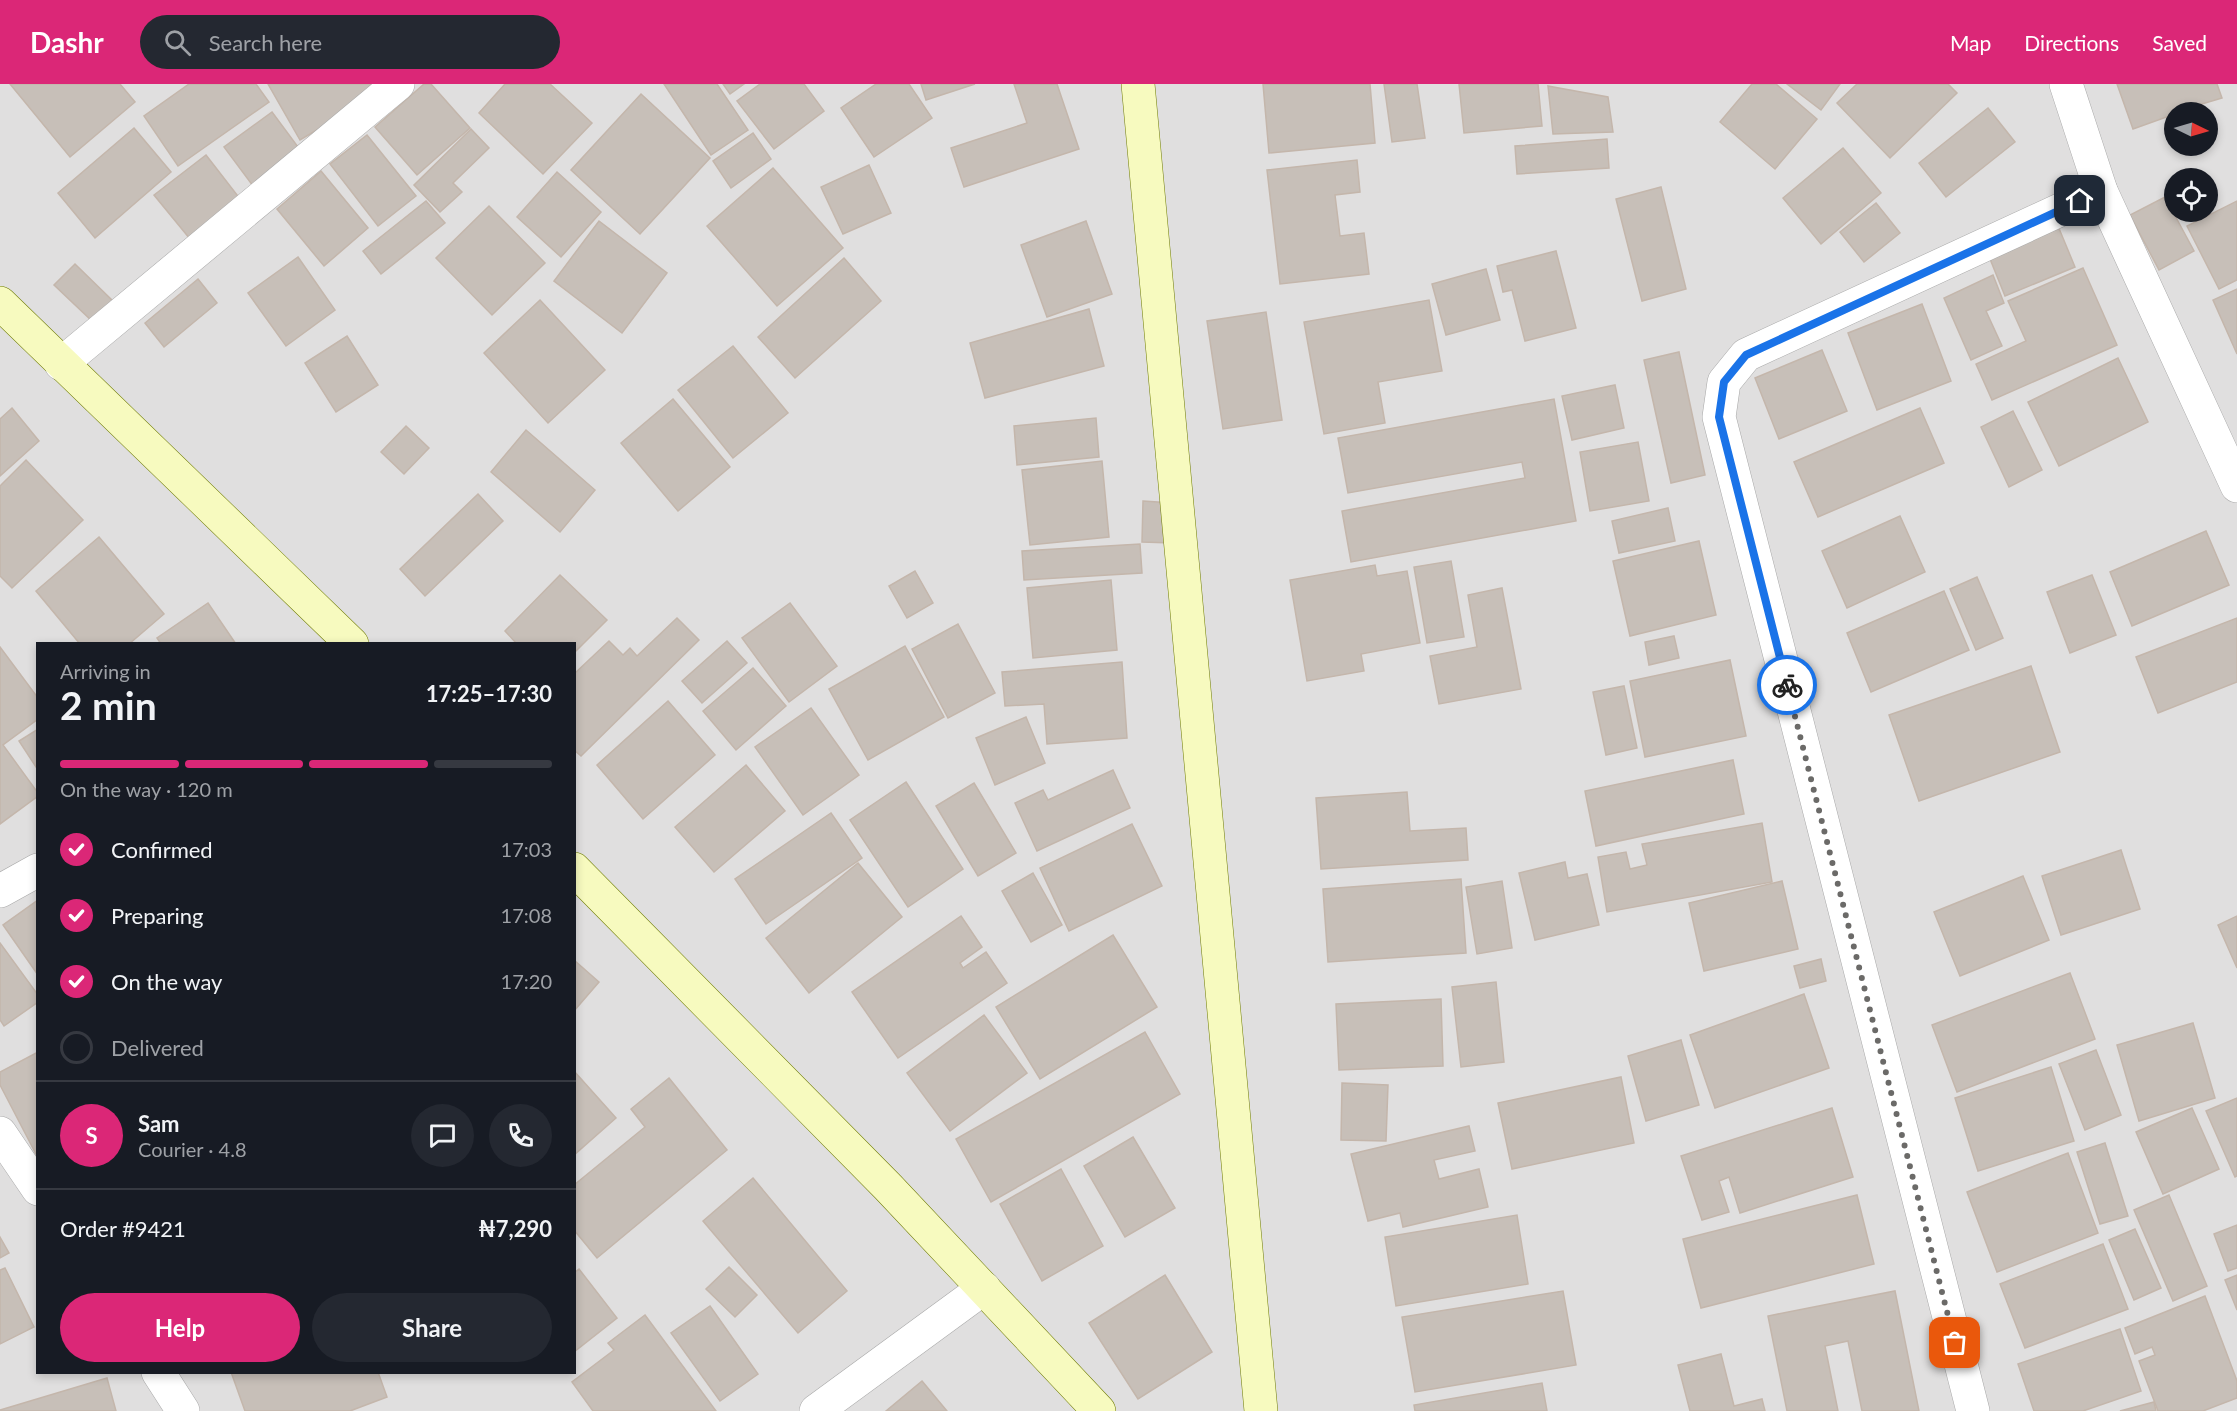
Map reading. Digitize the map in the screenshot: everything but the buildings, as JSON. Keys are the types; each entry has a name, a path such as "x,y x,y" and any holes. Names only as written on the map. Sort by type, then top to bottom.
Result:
{"main road":[{"path":"1138,84 1261,1411"},
{"path":"0,303 337,638"},
{"path":"576,871 888,1186 1099,1411"}],"street":[{"path":"61,364 398,84"},
{"path":"2066,84 2101,191 2237,486"},
{"path":"1973,1411 1719,417 1724,382 1746,355 2101,191"},
{"path":"0,891 36,871"},
{"path":"0,1132 36,1186"},
{"path":"816,1411 984,1288"},
{"path":"159,1374 183,1411"}],"shaded area":[{"path":"0,84 2237,84 2237,1411 0,1411"}],"way so far":[{"path":"1787,685 1955,1343"}],"route":[{"path":"1787,685 1719,417 1724,382 1746,355 2080,201"}]}
